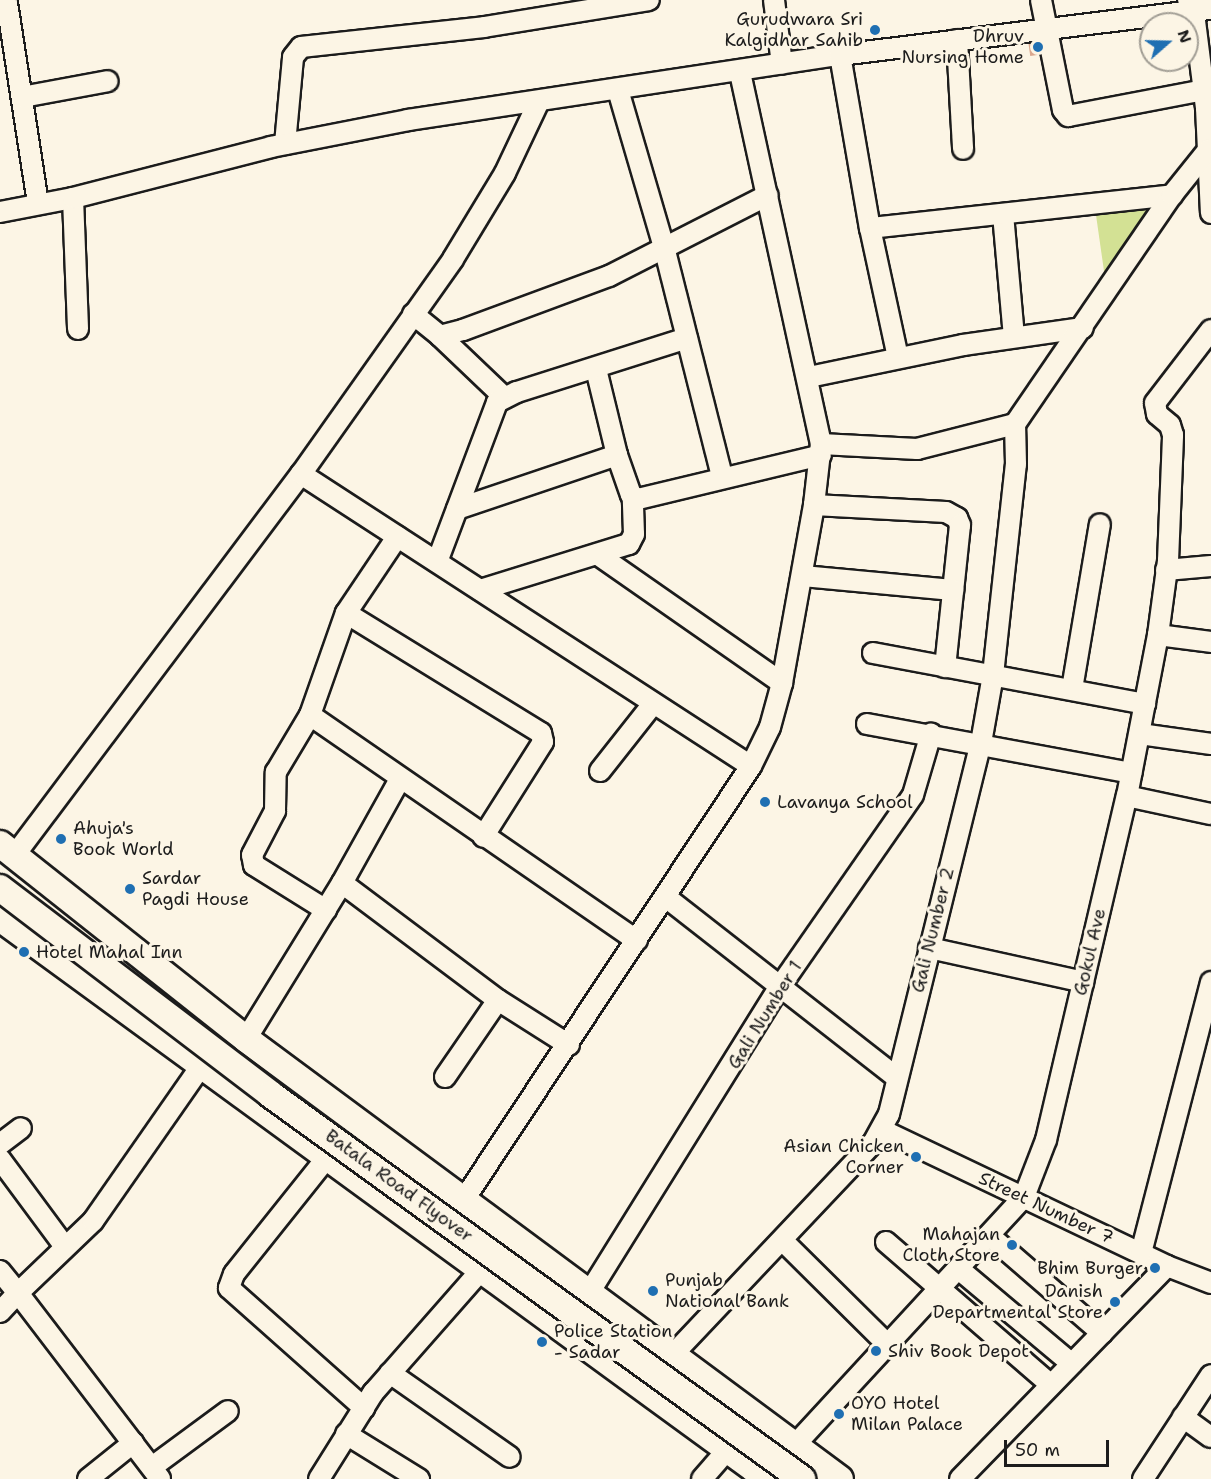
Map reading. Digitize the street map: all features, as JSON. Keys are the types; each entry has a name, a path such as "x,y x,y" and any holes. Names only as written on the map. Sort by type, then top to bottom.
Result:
{"main road":[{"path":"7,850 246,1039 465,1198 840,1479"},
{"name":"Batala Road Flyover","path":"0,888 270,1094 802,1479"},
{"path":"2,924 329,1155 764,1478"}],"street":[{"path":"285,144 293,57 301,47 484,27 650,0"},
{"path":"774,0 782,64"},
{"path":"1041,0 1044,27 1063,110 1068,116 1207,102"},
{"path":"9,2 38,204"},
{"path":"0,212 73,198 285,144 408,120 740,72 840,55 1198,8 1207,102 1211,206"},
{"path":"957,40 963,149"},
{"path":"840,55 870,228 898,358"},
{"path":"465,1198 667,898 752,766 770,727 782,683 814,505 821,450 809,377 740,72"},
{"path":"22,97 108,81"},
{"path":"618,90 664,247 722,477"},
{"path":"7,850 301,474 484,210 539,101"},
{"path":"633,497 643,499 821,450 941,446 1015,424 1083,328 1172,195 1208,150"},
{"path":"440,336 555,299 768,195"},
{"path":"870,228 1172,195"},
{"path":"73,198 78,329"},
{"path":"1004,214 1014,337"},
{"path":"413,314 440,336 504,397"},
{"path":"809,377 1014,337 1083,328"},
{"name":"Gokul Ave","path":"702,1479 733,1455 787,1441 889,1346 991,1237 1024,1197 1052,1120 1127,796 1158,635 1166,570 1173,435 1170,425 1157,414 1155,403 1211,330"},
{"path":"437,562 494,408 504,397 687,338"},
{"path":"480,590 597,554 632,540 633,497 617,455 596,369"},
{"name":"Gali Number 2","path":"644,1389 671,1354 783,1241 882,1130 981,744 993,675 1016,464 1015,424"},
{"path":"457,509 617,455"},
{"path":"301,474 752,766"},
{"path":"814,505 953,514 960,525 945,667"},
{"path":"1072,689 1100,524"},
{"path":"326,910 254,865 252,858 275,811 276,772 310,715 346,613 397,537"},
{"path":"597,554 782,683"},
{"path":"1166,570 1211,566"},
{"path":"802,576 953,590"},
{"path":"346,613 541,733 543,742 483,837"},
{"path":"1158,635 1211,642"},
{"path":"873,653 1145,704"},
{"path":"600,771 653,704"},
{"path":"310,715 483,837 637,940"},
{"path":"867,724 931,734 1132,773"},
{"name":"Gali Number 1","path":"589,1293 782,985 913,795 931,734"},
{"path":"1140,734 1211,744"},
{"path":"246,1039 342,883 400,779"},
{"path":"1127,796 1211,814"},
{"path":"342,883 498,1000 569,1045"},
{"path":"667,898 782,985 896,1077"},
{"path":"929,948 1083,982"},
{"path":"1141,1253 1211,982"},
{"path":"445,1077 498,1000"},
{"path":"0,1312 93,1221 201,1066"},
{"path":"0,1143 21,1128"},
{"name":"Street Number 7","path":"882,1130 1167,1266 1211,1283"},
{"path":"329,1155 234,1274 229,1288 364,1408"},
{"path":"0,1159 64,1247"},
{"path":"991,1237 1102,1333"},
{"path":"783,1241 889,1346"},
{"path":"886,1242 1051,1385"},
{"path":"960,1479 1167,1266"},
{"path":"319,1479 346,1434 390,1373 482,1269"},
{"path":"960,1270 1072,1364"},
{"path":"0,1271 156,1473 228,1411"},
{"path":"390,1373 510,1457"},
{"path":"1145,1478 1211,1375"},
{"path":"1184,1417 1211,1437"},
{"path":"346,1434 419,1479"},
{"path":"88,1479 133,1443"}],"green space":[{"path":"1159,203 1105,278 1095,208"}],"building":[{"path":"1044,39 1046,54 1030,56 1028,41"}],"place":[{"name":"Gurudwara Sri Kalgidhar Sahib","path":"875,30"},
{"name":"Dhruv Nursing Home","path":"1038,47"},
{"name":"Lavanya School","path":"765,802"},
{"name":"Ahuja's Book World","path":"61,839"},
{"name":"Sardar Pagdi House","path":"130,889"},
{"name":"Hotel Mahal Inn","path":"24,952"},
{"name":"Asian Chicken Corner","path":"916,1157"},
{"name":"Mahajan Cloth Store","path":"1012,1245"},
{"name":"Bhim Burger","path":"1155,1268"},
{"name":"Punjab National Bank","path":"653,1291"},
{"name":"Danish Departmental Store","path":"1115,1302"},
{"name":"Police Station - Sadar","path":"542,1342"},
{"name":"Shiv Book Depot","path":"876,1351"},
{"name":"OYO Hotel Milan Palace","path":"839,1414"}]}
